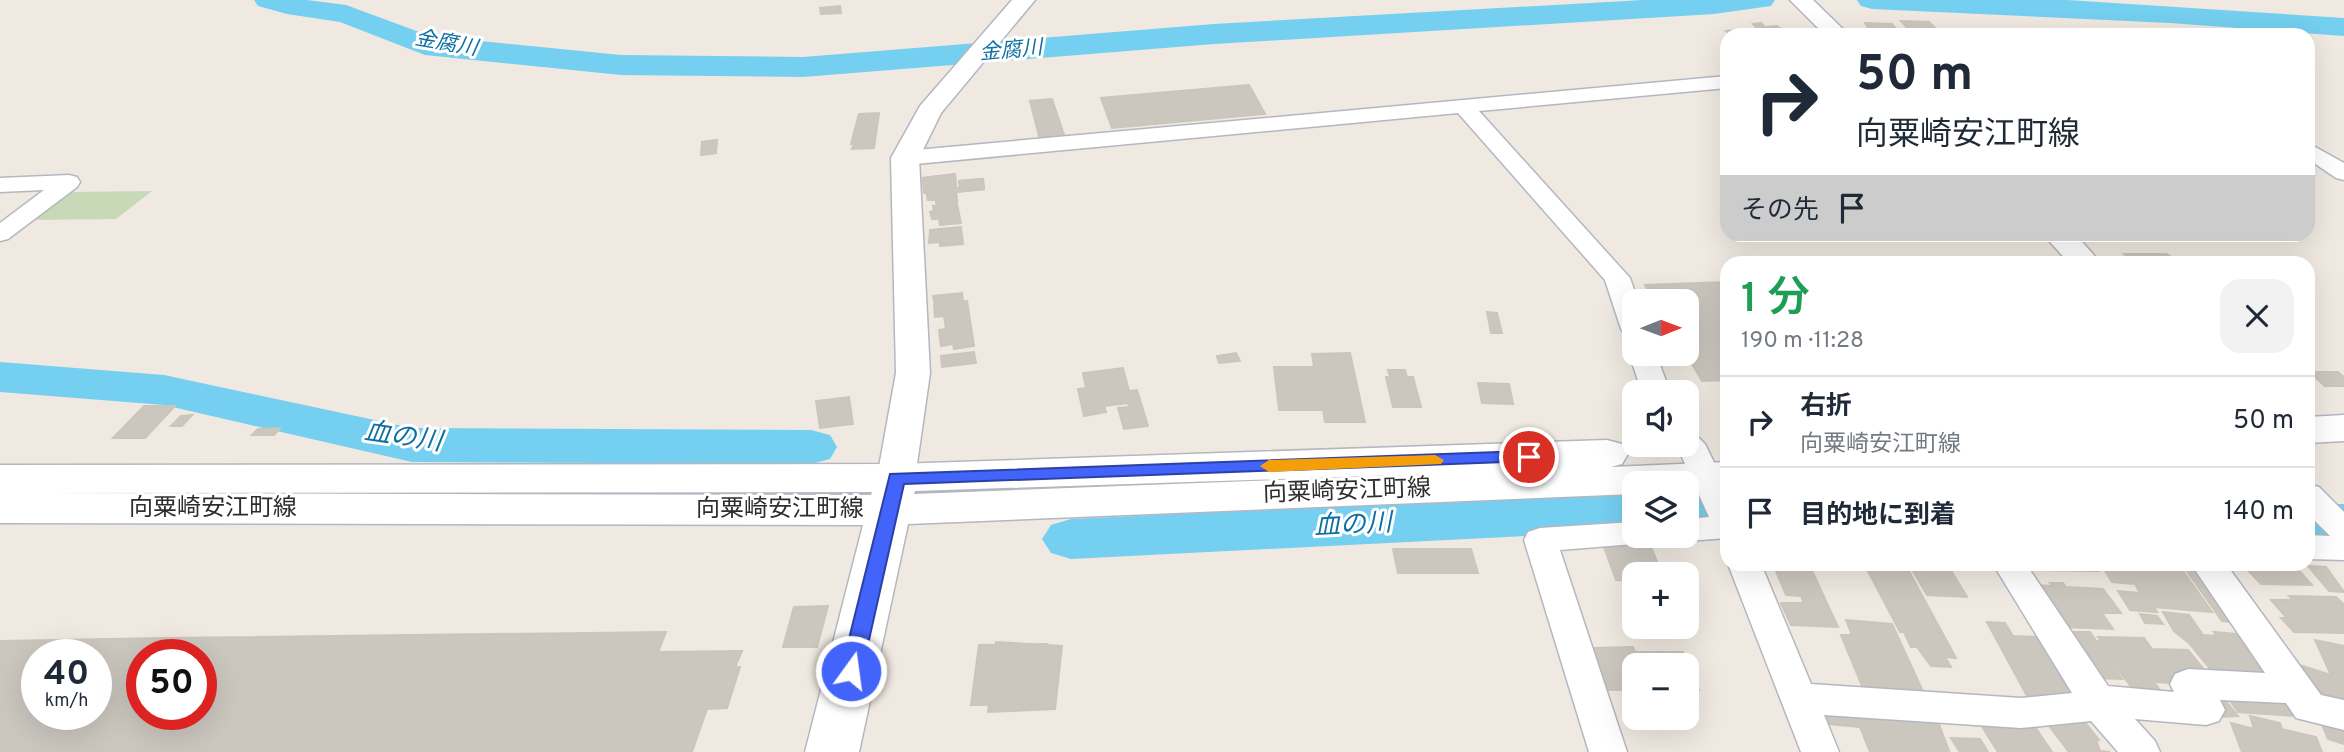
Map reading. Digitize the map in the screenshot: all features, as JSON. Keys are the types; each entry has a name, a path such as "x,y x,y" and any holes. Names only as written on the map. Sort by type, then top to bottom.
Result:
{"main road":[{"path":"2315,430 2344,429"},
{"path":"2315,455 2344,454"},
{"name":"向粟崎安江町線","path":"0,509 894,494 1708,463"},
{"name":"向粟崎安江町線","path":"0,480 894,494"},
{"path":"832,752 894,494"}],"street":[{"path":"894,494 913,373 905,158 929,111 1024,0"},
{"path":"1805,4 1831,28"},
{"path":"905,158 1720,83"},
{"path":"1463,106 1617,278 1622,293"},
{"path":"2315,154 2344,173"},
{"path":"0,185 69,182 0,234"},
{"path":"2066,242 2079,256"},
{"path":"1708,463 1720,500"},
{"path":"1699,529 1720,528"},
{"path":"1608,752 1540,540 1622,534"},
{"path":"2315,547 2344,548"},
{"path":"1748,571 1801,698 1820,752"},
{"path":"2013,571 2098,703 2141,752"},
{"path":"2213,571 2309,707 2344,715"},
{"path":"1801,698 2021,713 2098,703 2206,710 2188,684 2296,689"}],"green space":[{"path":"152,191 116,219 33,220 69,192"}],"building":[{"path":"840,6 841,13 821,14 820,8"},
{"path":"1901,21 1929,22 1935,28 1908,28"},
{"path":"1761,23 1765,27 1780,28 1757,28 1753,24"},
{"path":"1865,23 1892,24 1895,28 1868,28"},
{"path":"1249,85 1265,114 1112,128 1101,98"},
{"path":"1052,99 1065,138 1040,140 1030,101"},
{"path":"879,113 874,148 852,149 859,114"},
{"path":"717,140 716,153 701,155 702,142"},
{"path":"955,174 956,188 960,188 959,181 983,179 984,189 956,192 957,202 937,205 936,200 928,200 927,193 924,193 923,178"},
{"path":"955,174 956,188 960,188 959,181 983,179 984,189 956,192 957,202 937,205 936,200 928,200 927,193 924,193 923,178"},
{"path":"957,204 961,223 940,225 939,219 932,219 930,212 934,211 933,206"},
{"path":"961,227 963,244 940,246 940,242 929,243 930,230"},
{"path":"2124,254 2170,256 2126,256"},
{"path":"1720,282 1720,380 1702,381 1693,366 1699,366 1699,289 1648,289 1645,285"},
{"path":"962,293 963,301 935,305 933,296"},
{"path":"967,301 974,346 954,349 953,344 941,346 939,330 946,329 944,316 935,317 934,305"},
{"path":"1487,312 1497,313 1502,333 1491,333"},
{"path":"974,352 976,363 942,367 941,356"},
{"path":"1236,353 1240,361 1219,363 1217,356"},
{"path":"1350,353 1365,422 1325,422 1323,410 1279,410 1274,367 1314,367 1312,354"},
{"path":"1123,368 1129,391 1137,390 1148,426 1124,429 1118,408 1129,407 1128,403 1104,406 1106,412 1084,416 1078,389 1086,388 1083,373"},
{"path":"1388,370 1405,370 1407,377 1413,377 1421,407 1393,407 1386,377 1390,377"},
{"path":"2315,372 2338,372 2344,377 2344,386 2325,386 2315,377"},
{"path":"1478,383 1509,384 1513,404 1482,403"},
{"path":"849,397 853,424 820,428 816,401"},
{"path":"144,406 175,406 145,438 113,438"},
{"path":"192,415 182,426 171,426 181,416"},
{"path":"280,428 274,435 252,435 258,429"},
{"path":"1604,547 1651,548 1657,562 1622,562 1622,580 1616,580"},
{"path":"1393,549 1471,549 1478,573 1398,573"},
{"path":"2315,566 2326,567 2344,592 2329,591 2312,571 2315,571"},
{"path":"1776,571 1812,571 1838,627 1791,625 1781,603 1804,603 1801,596 1786,595"},
{"path":"1868,571 1909,571 1956,658 1945,657 1951,667 1931,666 1917,647 1911,647 1904,632 1900,632"},
{"path":"1913,571 1951,571 1967,597 1927,595"},
{"path":"2105,571 2183,571 2212,612 2154,607 2157,612 2130,610 2118,591 2140,593 2135,584 2112,582"},
{"path":"2187,571 2204,571 2241,623 2222,621"},
{"path":"2249,571 2299,571 2312,585 2261,584"},
{"path":"2050,583 2063,583 2066,587 2103,589 2121,613 2102,613 2113,629 2062,627 2035,585 2053,586"},
{"path":"2289,596 2336,597 2344,605 2344,633 2294,632 2281,618 2287,618 2271,600 2293,600"},
{"path":"828,606 817,647 783,647 794,607"},
{"path":"2163,612 2189,615 2203,635 2216,636 2214,632 2237,634 2239,638 2246,638 2281,683 2216,676 2189,643 2174,631"},
{"path":"2140,614 2157,616 2163,624 2145,623"},
{"path":"1846,620 1892,624 1927,700 1865,693 1841,635 1852,635"},
{"path":"1987,622 2005,623 2013,636 2039,637 2076,693 2060,692 2069,707 2033,707"},
{"path":"666,632 619,752 71,752 89,730 112,730 112,701 126,684 126,730 217,730 217,639 163,638"},
{"path":"2062,632 2090,632 2122,679 2093,678"},
{"path":"2098,637 2144,638 2152,649 2188,650 2211,678 2168,678 2173,683 2154,682 2163,694 2142,694 2138,688 2132,688 2097,641 2101,641"},
{"path":"163,638 126,639 126,670 112,671 112,639 109,639"},
{"path":"2315,640 2344,646 2344,700 2309,692 2296,664 2331,675"},
{"path":"0,641 21,641 21,672 0,672"},
{"path":"996,642 1062,646 1055,709 988,712"},
{"path":"1047,644 1047,647 1051,647 1048,699 1043,700 1042,704 971,705 979,645"},
{"path":"1633,647 1635,652 1683,653 1622,653 1622,690 1607,690 1592,648"},
{"path":"742,651 735,667 740,667 727,708 707,709 692,752 619,752 658,652"},
{"path":"126,670 126,683 112,700 112,671"},
{"path":"0,672 21,672 21,730 88,730 71,752 0,752"},
{"path":"2224,692 2281,697 2296,716 2238,712"},
{"path":"2220,694 2238,716 2218,717"},
{"path":"1809,707 1935,714 1949,751 1870,752 1860,727 1817,723"},
{"path":"2250,716 2280,723 2282,729 2316,737 2322,752 2242,752 2231,723 2254,729"},
{"path":"2081,717 2099,740 2096,740 2100,751 2110,752 2069,752 2043,718"},
{"path":"2319,717 2344,723 2344,744 2328,739"},
{"path":"2033,724 2052,752 1998,752 1981,725"},
{"path":"1951,738 1980,739 1988,752 1960,752"}],"waterway":[{"name":"金腐川","path":"269,0 298,8 346,14 425,45 621,65 803,67 1214,34 1714,5 1760,0"},
{"name":"金腐川","path":"1872,0 2170,14 2344,27"},
{"name":"血の川","path":"0,377 164,390 412,445 811,447"},
{"name":"血の川","path":"1699,512 1720,511"},
{"name":"血の川","path":"1071,539 1622,514"},
{"name":"血の川","path":"2315,524 2344,524"}],"slow traffic":[{"path":"1269,466 1435,460"}],"route":[{"path":"851,671 891,510 896,478 1529,457"}]}
